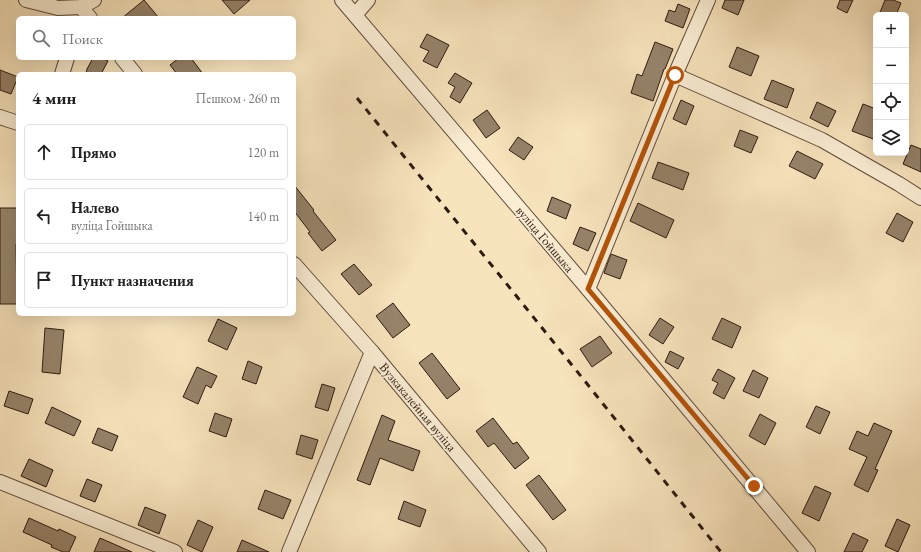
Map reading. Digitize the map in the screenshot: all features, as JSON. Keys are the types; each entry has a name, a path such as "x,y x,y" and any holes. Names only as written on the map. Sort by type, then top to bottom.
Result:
{"street":[{"path":"26,0 58,8 83,11 94,0"},
{"name":"вуліца Гойшыка","path":"342,0 588,289 808,552"},
{"path":"355,15 368,0"},
{"path":"588,289 675,75 708,0"},
{"path":"63,72 66,60"},
{"path":"124,60 133,72"},
{"path":"675,75 822,140 921,198"},
{"path":"0,117 16,122"},
{"name":"Вузкакалейная вуліца","path":"296,266 372,352 539,552"},
{"path":"289,552 372,352"},
{"path":"0,482 175,552"}],"building":[{"path":"144,0 157,16 124,16"},
{"path":"222,0 250,0 234,14"},
{"path":"725,0 744,0 738,15 722,8"},
{"path":"840,0 853,0 847,13 837,8"},
{"path":"885,0 893,0 901,3 897,12 880,12"},
{"path":"678,4 690,9 683,28 665,21 669,10 675,12"},
{"path":"427,34 449,45 437,68 423,61 429,51 420,47"},
{"path":"655,42 673,49 664,69 653,101 631,93 637,74 642,76"},
{"path":"737,47 759,56 751,76 729,67"},
{"path":"92,60 108,61 102,72 86,72"},
{"path":"176,60 192,60 202,72 175,72 170,65"},
{"path":"0,70 16,76 16,82 11,94 0,90"},
{"path":"455,73 472,83 460,103 450,97 455,87 448,83"},
{"path":"772,80 794,89 787,108 764,99"},
{"path":"681,100 694,106 686,125 673,119"},
{"path":"817,102 836,111 828,127 810,118"},
{"path":"863,104 873,108 873,139 852,131"},
{"path":"487,110 500,128 486,138 473,120"},
{"path":"740,130 758,137 751,153 734,146"},
{"path":"518,137 533,147 524,160 509,150"},
{"path":"911,145 921,149 921,172 903,164 906,156 909,156"},
{"path":"797,151 823,164 815,179 789,166"},
{"path":"658,162 689,173 683,190 652,178"},
{"path":"296,188 336,240 322,251 308,233 310,232 296,214"},
{"path":"552,197 571,205 566,219 547,211"},
{"path":"638,203 674,220 666,238 630,221"},
{"path":"0,208 16,208 16,304 0,304"},
{"path":"897,213 913,222 903,242 886,233"},
{"path":"580,227 596,233 588,251 573,244"},
{"path":"611,254 627,260 620,279 604,273"},
{"path":"354,264 372,285 359,295 341,274"},
{"path":"393,303 410,325 393,338 376,316"},
{"path":"660,318 674,327 663,344 649,335"},
{"path":"722,318 741,327 732,348 712,339"},
{"path":"218,319 237,328 227,350 208,341"},
{"path":"45,328 64,330 60,374 42,372"},
{"path":"600,336 612,353 592,367 580,349"},
{"path":"670,351 684,358 678,369 665,362"},
{"path":"432,353 460,389 447,399 419,363"},
{"path":"248,361 262,367 256,384 242,379"},
{"path":"197,367 217,376 211,388 206,385 198,404 183,397"},
{"path":"718,369 735,378 724,399 713,393 718,383 712,380"},
{"path":"753,370 768,378 759,398 743,391"},
{"path":"322,384 335,388 328,411 315,407"},
{"path":"9,391 33,399 28,414 4,406"},
{"path":"816,406 830,412 820,434 806,427"},
{"path":"52,407 81,421 74,436 45,423"},
{"path":"215,413 232,419 226,437 209,431"},
{"path":"760,414 776,423 765,445 749,436"},
{"path":"382,415 395,421 388,440 420,451 413,471 380,458 370,485 357,480"},
{"path":"493,418 513,444 517,442 529,458 515,469 494,443 488,447 476,431"},
{"path":"874,423 892,431 875,469 878,470 868,492 854,485 867,457 849,449 857,431 868,436"},
{"path":"98,428 118,436 112,451 92,443"},
{"path":"301,435 318,440 312,459 296,454"},
{"path":"29,459 53,470 46,487 21,476"},
{"path":"539,475 566,510 553,520 526,485"},
{"path":"87,479 102,485 95,502 80,496"},
{"path":"815,486 831,493 819,521 802,513"},
{"path":"265,490 291,500 283,519 258,509"},
{"path":"404,501 426,510 420,527 398,519"},
{"path":"145,507 166,515 159,534 138,525"},
{"path":"29,518 76,537 69,552 63,552 51,547 52,545 23,532"},
{"path":"897,519 910,525 898,552 885,546"},
{"path":"198,520 213,527 202,552 187,545"},
{"path":"853,533 868,540 862,552 844,552"},
{"path":"100,538 132,552 94,552"},
{"path":"242,540 269,552 237,552"}],"railway":[{"path":"357,98 721,552"}],"route":[{"path":"675,75 588,289 754,486"}]}
